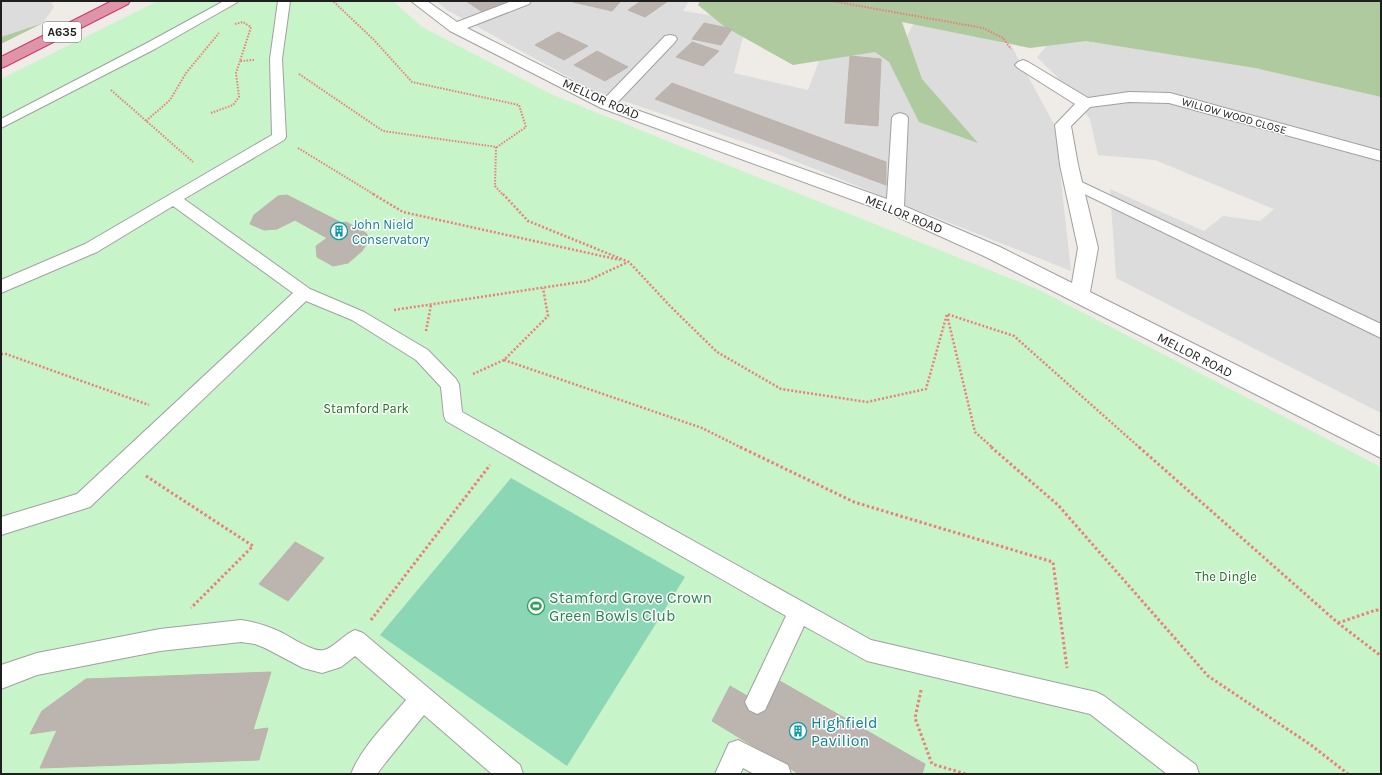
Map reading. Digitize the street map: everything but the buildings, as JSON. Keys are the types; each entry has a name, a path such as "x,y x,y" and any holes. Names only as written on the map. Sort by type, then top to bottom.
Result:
{"highway":[{"name":"A635","path":"1,63 123,1"}],"street":[{"name":"MELLOR ROAD","path":"418,1 455,28 607,105 895,209 993,252 1381,448"},
{"path":"455,28 524,1"},
{"path":"607,105 670,39"},
{"path":"1024,65 1085,103 1063,126 1073,183 1088,248 1078,296"},
{"name":"WILLOW WOOD CLOSE","path":"1085,103 1129,97 1170,98 1381,156"},
{"path":"895,209 900,118"}],"lane":[{"path":"1,124 94,76 232,1"},
{"path":"1,287 90,248 279,137 276,58 284,1"},
{"path":"1073,183 1381,331"},
{"path":"174,199 304,293 358,316 422,355 450,384 453,416 505,446 867,650 1096,704 1187,774"},
{"path":"1,526 83,501 304,293"},
{"path":"758,702 799,612"},
{"path":"1,677 36,664 160,640 242,631 255,633 271,639 311,660 322,662 333,659 355,641 511,774"},
{"path":"363,774 377,753 423,698"},
{"path":"727,774 738,752 779,774"}],"path":[{"path":"240,61 276,58 383,131 496,147 526,127 519,105 412,82 374,40 333,1"},
{"path":"832,1 983,28 1003,38 1024,65"},
{"path":"211,113 233,105 239,97 236,73 250,27 243,22 231,24"},
{"path":"146,120 170,100 186,73 225,29"},
{"path":"94,76 196,164 229,167"},
{"path":"279,137 403,212 629,262"},
{"path":"496,147 495,186 528,221 629,262 671,307 717,352 781,389 867,402 926,389 947,314"},
{"path":"358,316 587,281 629,262"},
{"path":"450,384 504,360 548,316 542,288"},
{"path":"947,314 1014,336 1338,623 1381,656"},
{"path":"947,314 975,432 1058,505 1208,676 1311,745 1342,772 1348,774"},
{"path":"1,354 6,354 176,414"},
{"path":"504,360 702,428 854,502 1054,562 1071,698"},
{"path":"355,641 505,446"},
{"path":"125,462 253,546 160,640"},
{"path":"1338,623 1376,610 1381,611"},
{"path":"926,664 915,718 932,764 966,774"}],"shaded area":[{"path":"1,1 51,1 54,7 43,23 1,37"},
{"path":"436,1 689,1 683,11 747,21 734,73 808,90 830,32 906,38 915,21 1011,45 1055,126 1071,271 767,150 592,90 447,10"},
{"path":"1062,29 1255,68 1381,97 1381,413 1116,278 1110,189 1204,231 1223,216 1260,221 1274,209 1155,160 1098,155 1090,119 1057,77 1037,57"}],"green space":[{"name":"Stamford Park","path":"158,1 393,1 422,27 553,95 1039,290 1381,467 1381,774 1,774 1,79"},
{"path":"700,1 1381,1 1381,97 1255,68 1086,41 1030,48 902,22 922,79 978,143 919,122 889,62 875,52 793,65 725,27 698,5"},
{"path":"43,23 1,44 1,37"},
{"name":"Stamford Grove Crown Green Bowls Club","path":"511,478 685,577 567,766 380,635"}],"place":[{"name":"John Nield Conservatory","path":"339,231"},
{"name":"Stamford Grove Crown Green Bowls Club","path":"536,606"},
{"name":"Highfield Pavilion","path":"798,731"}],"park label":[{"name":"The Dingle","path":"1226,576"}]}
